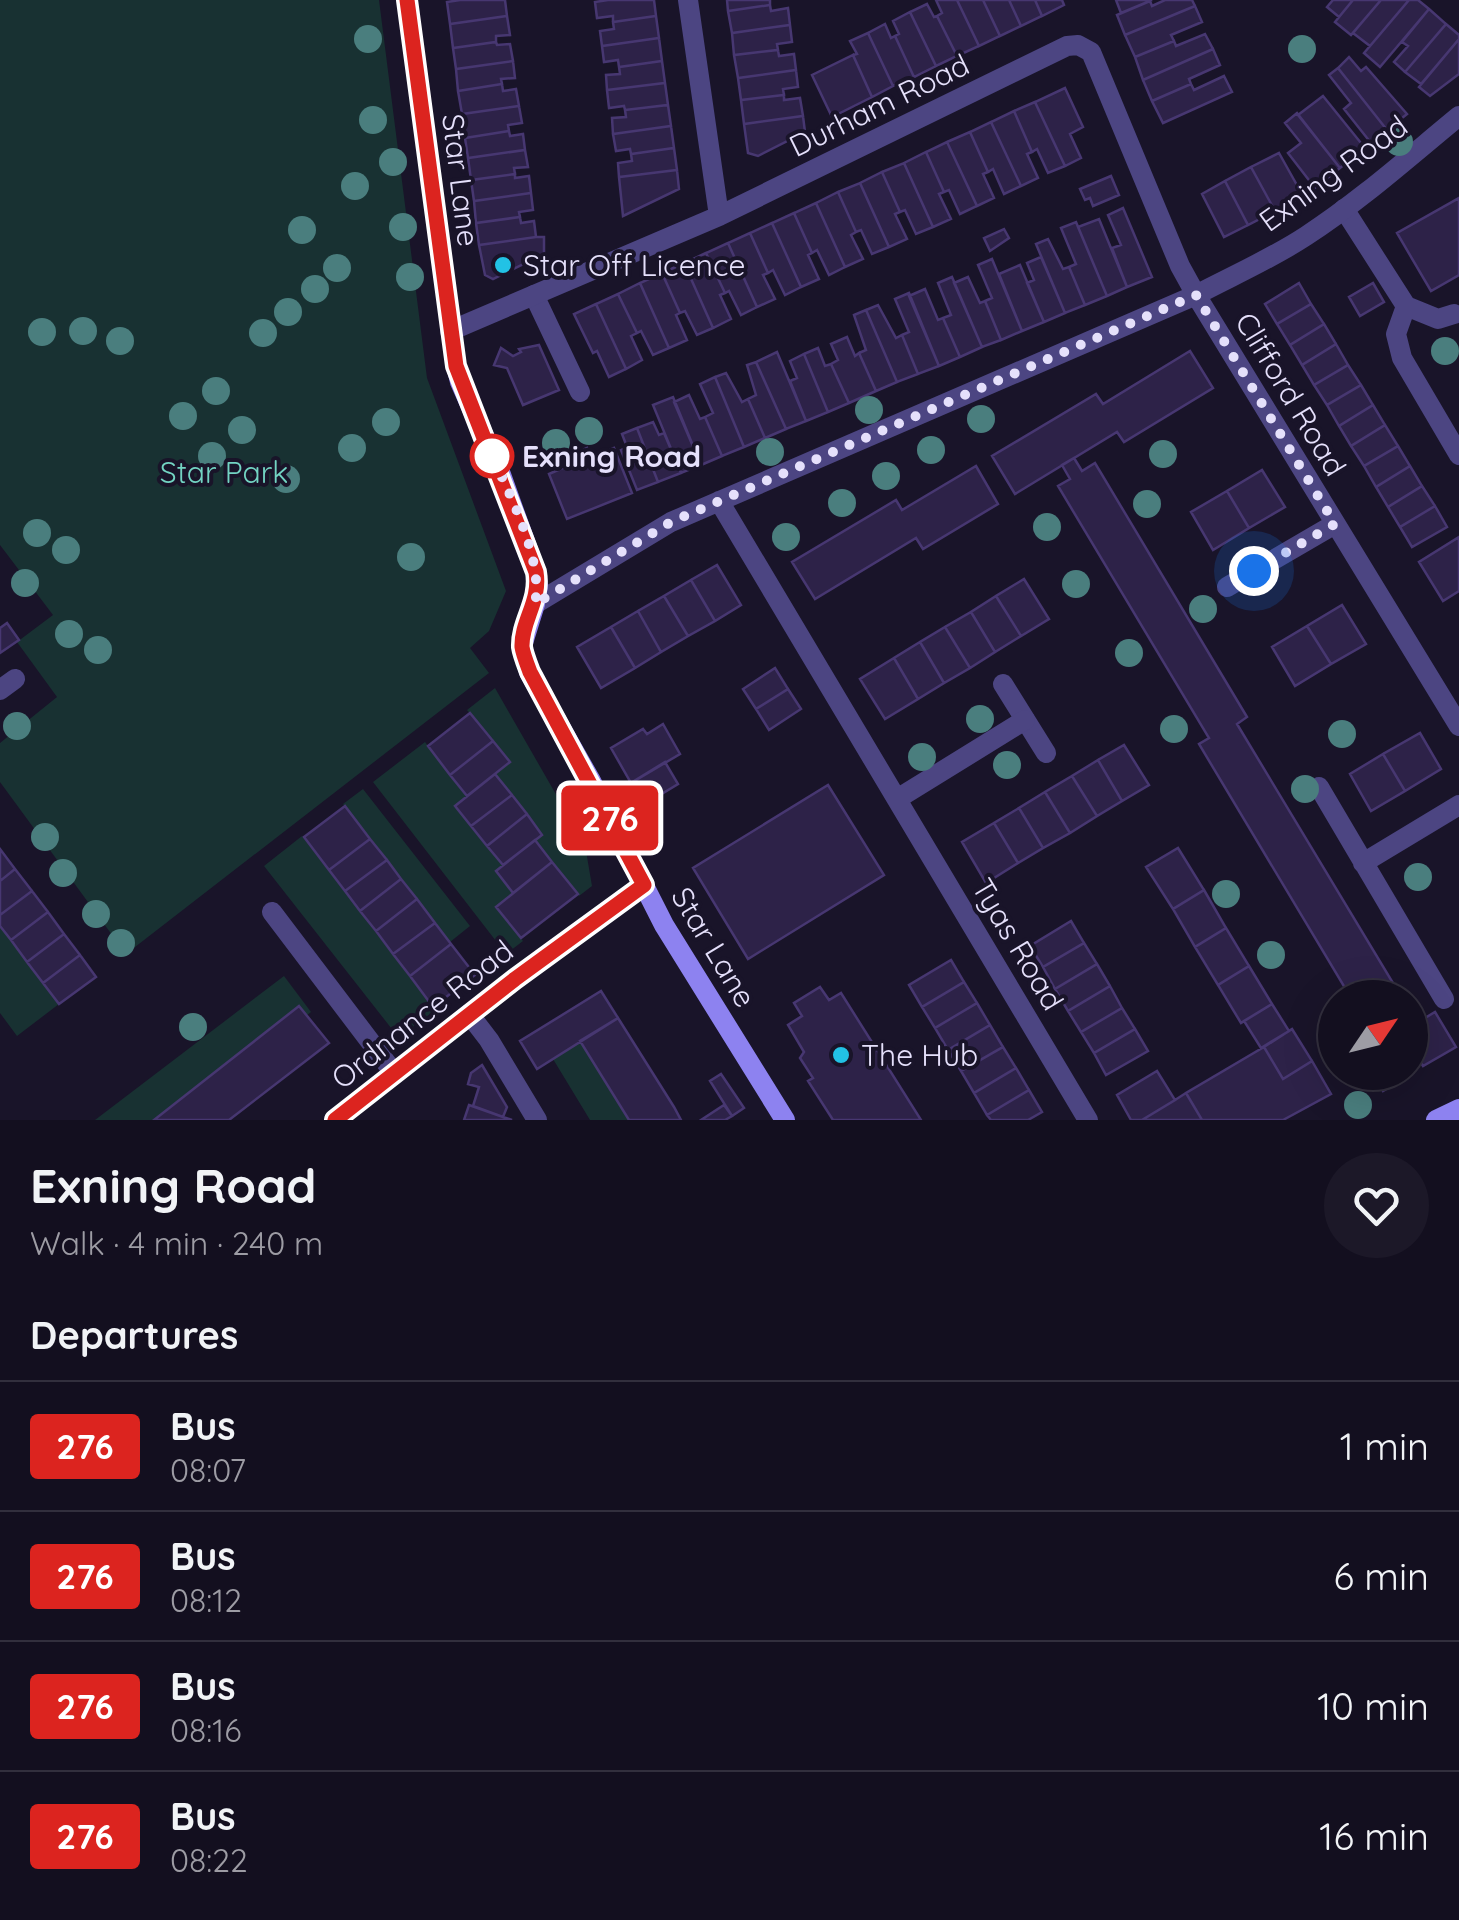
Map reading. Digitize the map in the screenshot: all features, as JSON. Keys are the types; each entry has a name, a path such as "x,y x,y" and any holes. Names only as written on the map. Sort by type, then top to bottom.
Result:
{"street":[{"name":"Star Lane","path":"407,0 460,382 532,557 538,585 522,646 530,672 679,951 785,1120"},
{"path":"688,0 719,216"},
{"name":"Durham Road","path":"450,331 719,216 1067,46 1078,45 1091,52 1180,266 1196,295"},
{"name":"Exning Road","path":"535,604 671,522 1196,295 1304,238 1459,116"},
{"path":"1344,209 1406,306 1438,318 1454,314"},
{"path":"534,295 580,392"},
{"name":"Clifford Road","path":"1196,295 1459,726"},
{"path":"1406,306 1396,334 1402,358 1459,456"},
{"name":"Tyas Road","path":"719,500 1088,1120"},
{"name":"Clifford Road","path":"1227,587 1335,524"},
{"path":"1003,684 1046,754"},
{"path":"897,799 1025,720"},
{"path":"1319,788 1444,999"},
{"path":"1363,863 1459,804"},
{"name":"Ordnance Road","path":"334,1120 644,885"},
{"path":"272,912 394,1073"},
{"path":"469,1014 537,1120"},
{"path":"1436,1120 1459,1108"}],"green space":[{"name":"Star Park","path":"0,0 379,0 427,378 506,591 489,631 470,648 489,673 126,954 0,782 0,743 57,697 17,642 53,615 0,545"},
{"path":"495,688 585,845 592,886 579,896 535,840 542,834 495,774 509,762 467,710"},
{"path":"425,742 467,796 456,807 503,865 496,872 513,893 496,907 523,941 506,954 373,782"},
{"path":"363,789 470,926 450,942 343,804"},
{"path":"302,836 435,1010 404,1034 395,1033 264,866"},
{"path":"0,926 59,1004 17,1036 0,1013"},
{"path":"284,976 311,1012 307,1015 299,1006 154,1120 95,1120"},
{"path":"580,1041 629,1120 590,1120 553,1059"}],"building":[{"path":"505,0 507,16 450,24 447,2"},
{"path":"654,0 656,16 613,22 613,16 597,18 595,2"},
{"path":"727,0 770,0 770,5 728,11"},
{"path":"936,0 957,0 979,46 957,56 937,16 942,13"},
{"path":"957,0 983,0 1000,36 979,46"},
{"path":"983,0 1009,0 1021,26 1000,36"},
{"path":"1009,0 1035,0 1042,16 1021,26"},
{"path":"1035,0 1062,0 1064,5 1042,16"},
{"path":"1116,0 1152,0 1121,13"},
{"path":"1165,0 1192,0 1195,6 1125,35 1117,15 1150,1 1152,6"},
{"path":"1333,0 1353,0 1339,17 1327,7"},
{"path":"1353,0 1381,0 1351,35 1335,22"},
{"path":"1381,0 1409,0 1370,46 1353,33"},
{"path":"1409,0 1418,0 1429,9 1380,67 1364,53"},
{"path":"927,4 957,56 936,66 910,12"},
{"path":"770,5 771,11 788,8 790,25 732,33 728,11"},
{"path":"1195,6 1202,22 1171,35 1174,41 1135,57 1125,35"},
{"path":"1429,9 1446,24 1405,72 1394,62 1408,46 1402,42"},
{"path":"910,12 936,66 914,77 895,36 899,34 893,21"},
{"path":"507,16 510,35 496,36 496,42 453,48 450,24"},
{"path":"656,16 659,38 602,46 600,31 614,29 613,22"},
{"path":"885,24 891,38 895,36 914,77 893,86 868,33"},
{"path":"1446,24 1459,39 1421,84 1405,72"},
{"path":"790,25 792,42 777,44 778,50 734,55 732,33"},
{"path":"868,33 893,86 872,97 850,41"},
{"path":"1205,34 1213,49 1143,80 1135,57 1174,41 1176,46"},
{"path":"659,38 662,61 619,67 618,60 604,62 602,46"},
{"path":"1459,39 1459,74 1430,96 1419,87"},
{"path":"510,44 513,61 456,69 453,48"},
{"path":"1213,49 1220,65 1189,79 1191,84 1152,101 1143,80"},
{"path":"778,50 779,56 794,54 796,70 738,78 734,55"},
{"path":"853,55 872,97 832,117 812,75"},
{"path":"1349,57 1361,71 1366,67 1407,114 1387,130 1338,68"},
{"path":"513,61 515,78 458,91 456,69"},
{"path":"662,61 665,83 607,90 606,75 620,74 619,67"},
{"path":"1338,68 1387,130 1371,143 1344,109 1351,103 1329,75"},
{"path":"796,70 798,87 783,89 784,95 741,100 738,78"},
{"path":"1224,76 1232,92 1163,123 1152,101 1191,84 1194,90"},
{"path":"665,83 668,105 609,108 607,90"},
{"path":"502,84 503,91 516,89 519,106 462,114 458,91"},
{"path":"1065,88 1083,127 1070,134 1081,158 1065,166 1035,102"},
{"path":"784,95 784,100 800,98 803,116 744,124 741,100"},
{"path":"1323,96 1365,148 1340,168 1298,115"},
{"path":"1035,102 1065,166 1048,173 1037,149 1032,152 1014,111"},
{"path":"668,105 671,126 613,134 612,118 626,117 625,110"},
{"path":"519,106 522,123 508,125 509,131 465,138 462,114"},
{"path":"1014,111 1032,152 1027,154 1038,178 1021,186 991,122"},
{"path":"1297,113 1340,168 1315,188 1288,153 1301,143 1285,123"},
{"path":"803,116 805,132 758,156 748,153 744,124"},
{"path":"991,122 1021,186 1004,194 993,169 988,172 970,132"},
{"path":"671,126 674,148 631,154 630,149 616,151 613,134"},
{"path":"509,131 510,136 523,134 525,150 468,158 465,138"},
{"path":"970,132 988,172 983,174 994,198 977,206 947,142"},
{"path":"947,142 977,206 960,214 949,190 944,192 926,152"},
{"path":"674,148 677,170 619,177 618,163 632,161 631,154"},
{"path":"525,150 528,167 514,168 515,174 471,180 468,158"},
{"path":"926,152 951,219 933,227 904,163"},
{"path":"1279,153 1303,196 1275,211 1251,167"},
{"path":"904,163 933,227 916,234 905,210 900,212 882,172"},
{"path":"1251,167 1275,211 1248,225 1225,181"},
{"path":"677,170 679,189 623,216 619,177"},
{"path":"882,172 907,239 889,247 860,183"},
{"path":"515,174 515,178 529,176 531,193 474,201 471,180"},
{"path":"1111,176 1119,195 1093,206 1090,198 1085,200 1080,189"},
{"path":"1225,181 1248,225 1224,237 1202,194"},
{"path":"860,183 889,247 872,254 861,230 856,232 838,192"},
{"path":"838,192 863,259 845,267 816,203"},
{"path":"531,193 533,210 519,212 520,217 476,223 474,201"},
{"path":"1459,198 1459,275 1431,291 1397,233"},
{"path":"816,203 845,267 829,275 817,250 812,253 794,213"},
{"path":"1123,208 1152,277 1127,287 1112,248 1121,245 1108,215"},
{"path":"794,213 819,279 801,287 772,223"},
{"path":"520,217 521,223 534,221 536,237 479,245 476,223"},
{"path":"1099,219 1127,287 1107,296 1078,227"},
{"path":"1076,222 1107,296 1085,305 1069,267 1076,264 1061,228"},
{"path":"772,223 801,287 785,295 773,270 768,273 750,233"},
{"path":"1004,229 1009,238 990,251 984,238"},
{"path":"750,233 775,299 757,307 728,243"},
{"name":"Star Off Licence","path":"544,237 544,254 493,279 485,275 479,245"},
{"path":"1048,239 1063,269 1069,267 1085,305 1065,313 1036,244"},
{"path":"728,243 757,307 741,315 729,291 725,293 706,253"},
{"path":"706,253 725,293 720,295 731,319 713,328 684,263"},
{"path":"1041,257 1065,313 1044,322 1027,283 1034,280 1027,263"},
{"path":"992,259 1022,331 1001,340 985,301 992,298 978,265"},
{"path":"684,263 713,328 697,335 685,311 680,313 662,273"},
{"path":"1020,265 1044,322 1022,331 999,274"},
{"path":"662,273 687,340 669,348 640,283"},
{"path":"952,277 982,347 960,357 943,318 951,315 938,283"},
{"path":"968,277 980,303 985,301 1001,340 982,347 954,283"},
{"path":"640,283 669,348 653,355 618,294"},
{"path":"1299,283 1311,304 1277,324 1265,304"},
{"path":"1373,283 1384,302 1360,316 1349,297"},
{"path":"925,289 960,357 939,366 909,296"},
{"path":"909,293 939,366 918,374 902,335 909,332 895,299"},
{"path":"618,294 637,333 631,336 642,360 626,369 596,304"},
{"path":"596,304 626,369 609,377 574,314"},
{"path":"1311,304 1324,324 1290,345 1277,324"},
{"path":"878,305 896,338 902,335 918,374 897,382 866,310"},
{"path":"866,310 897,382 876,391 859,353 866,350 854,315"},
{"path":"1324,324 1336,344 1302,365 1290,345"},
{"path":"847,337 855,356 859,353 876,391 849,403 831,364 838,360 831,344"},
{"path":"1336,344 1348,365 1314,385 1302,365"},
{"path":"539,345 559,390 523,405 507,368 494,365 501,348 513,356 521,352 519,349"},
{"path":"818,348 825,366 831,364 849,403 828,412 804,354"},
{"path":"1190,351 1213,388 1124,442 1117,432 1015,494 992,456 1096,394 1103,404"},
{"path":"777,352 806,421 786,429 756,362"},
{"path":"804,354 828,412 806,421 790,381 797,378 790,361"},
{"path":"756,362 786,429 765,438 748,399 756,395 747,365"},
{"path":"1348,365 1361,385 1327,405 1314,385"},
{"path":"726,373 742,402 748,399 765,438 744,447 715,377"},
{"path":"715,377 744,447 722,456 705,417 713,413 700,384"},
{"path":"1361,385 1373,405 1339,426 1327,405"},
{"path":"689,395 700,419 705,417 722,456 701,465 674,402"},
{"path":"673,397 701,465 681,473 653,405"},
{"path":"1373,405 1385,425 1351,446 1339,426"},
{"path":"653,422 659,435 664,433 681,473 658,482 637,428"},
{"path":"1385,425 1398,446 1364,466 1351,446"},
{"path":"637,428 658,482 637,490 621,450 627,447 622,434"},
{"path":"1398,446 1410,466 1376,487 1364,466"},
{"path":"587,448 590,458 614,448 632,493 567,519 549,474 574,463 571,455"},
{"path":"1074,458 1082,471 1095,463 1247,717 1237,724 1391,980 1340,980 1199,744 1209,738 1058,486 1070,479 1062,465"},
{"path":"976,466 998,504 923,549 916,538 815,599 792,562 896,500 902,510"},
{"path":"1410,466 1422,486 1388,507 1376,487"},
{"path":"1262,470 1285,507 1249,528 1227,491"},
{"path":"1422,486 1435,506 1400,527 1388,507"},
{"path":"1227,491 1249,528 1213,550 1191,512"},
{"path":"1435,506 1447,527 1412,547 1400,527"},
{"path":"1459,537 1459,591 1443,601 1419,562"},
{"path":"717,565 741,605 715,621 691,580"},
{"path":"1024,579 1049,619 1021,636 996,596"},
{"path":"691,580 715,621 688,636 664,596"},
{"path":"664,596 688,636 661,652 638,611"},
{"path":"996,596 1021,636 995,652 971,612"},
{"path":"1342,605 1366,644 1331,664 1307,626"},
{"path":"638,611 661,652 635,668 611,627"},
{"path":"971,612 995,652 970,668 945,627"},
{"path":"7,623 19,640 0,653 0,628"},
{"path":"1307,626 1331,664 1295,686 1272,647"},
{"path":"611,627 635,668 601,688 577,647"},
{"path":"945,627 970,668 944,683 920,642"},
{"path":"920,642 944,683 918,699 894,658"},
{"path":"894,658 918,699 885,719 860,679"},
{"path":"775,668 788,689 756,709 743,689"},
{"path":"788,689 801,709 769,730 756,709"},
{"path":"470,713 493,741 450,775 428,746"},
{"path":"663,724 680,754 631,783 611,748 643,729 647,734"},
{"path":"1420,733 1441,769 1405,791 1383,754"},
{"path":"493,741 510,762 467,796 450,775"},
{"path":"1124,745 1149,785 1122,801 1098,760"},
{"path":"1383,754 1405,791 1371,811 1350,774"},
{"path":"1098,760 1122,801 1097,816 1072,776"},
{"path":"665,762 678,784 645,804 631,783"},
{"path":"495,774 512,795 471,826 455,806"},
{"path":"1072,776 1097,816 1070,833 1045,792"},
{"path":"828,785 884,875 748,959 693,868"},
{"path":"1045,792 1070,833 1043,848 1019,808"},
{"path":"512,795 527,814 487,846 471,826"},
{"path":"345,806 370,839 329,870 304,837"},
{"path":"1019,808 1043,848 1018,863 994,823"},
{"path":"527,814 542,835 503,865 487,846"},
{"path":"994,823 1018,863 986,883 962,842"},
{"path":"370,839 387,860 345,891 329,870"},
{"path":"535,840 552,862 513,893 496,871"},
{"path":"1178,848 1204,890 1173,909 1146,867"},
{"path":"0,849 15,869 0,881"},
{"path":"387,860 401,879 360,911 345,891"},
{"path":"552,862 578,894 521,938 496,907"},
{"path":"15,869 32,891 0,915 0,881"},
{"path":"401,879 417,899 376,931 360,911"},
{"path":"1204,890 1226,928 1195,947 1173,909"},
{"path":"32,891 48,912 11,940 0,926 0,915"},
{"path":"417,899 435,923 393,954 376,931"},
{"path":"48,912 64,934 27,962 11,940"},
{"path":"1071,921 1084,943 1043,967 1030,946"},
{"path":"435,923 451,944 410,976 393,954"},
{"path":"1226,928 1249,966 1218,985 1195,947"},
{"path":"64,934 80,955 43,983 27,962"},
{"path":"1084,943 1097,964 1055,989 1043,967"},
{"path":"451,944 475,975 433,1007 410,976"},
{"path":"80,955 96,977 59,1004 43,983"},
{"path":"951,960 964,982 922,1007 909,985"},
{"path":"1097,964 1110,986 1068,1011 1055,989"},
{"path":"1249,966 1272,1004 1241,1023 1218,985"},
{"path":"964,982 977,1003 935,1028 922,1007"},
{"path":"1110,986 1122,1008 1081,1032 1068,1011"},
{"name":"The Hub","path":"820,987 829,1000 841,993 921,1120 833,1120 808,1081 813,1078 800,1058 804,1052 788,1025 802,1016 794,1003"},
{"path":"601,991 618,1018 537,1069 520,1041"},
{"path":"977,1003 990,1025 948,1050 935,1028"},
{"path":"1272,1004 1289,1031 1261,1048 1244,1021"},
{"path":"299,1006 329,1043 229,1120 154,1120"},
{"path":"1122,1008 1135,1029 1094,1053 1081,1032"},
{"path":"1435,1012 1456,1047 1428,1063 1428,1016"},
{"path":"618,1018 681,1120 629,1120 580,1041"},
{"path":"990,1025 1003,1047 961,1071 948,1050"},
{"path":"1135,1029 1148,1051 1106,1075 1094,1053"},
{"path":"1292,1029 1312,1061 1283,1079 1264,1047"},
{"path":"1003,1047 1016,1068 974,1093 961,1071"},
{"path":"1264,1047 1283,1079 1312,1061 1318,1071 1318,1090 1329,1090 1331,1094 1283,1120 1202,1120 1186,1093"},
{"path":"482,1065 507,1107 503,1117 473,1106 479,1087 468,1084 471,1073"},
{"path":"1016,1068 1029,1090 987,1115 974,1093"},
{"path":"1157,1071 1175,1100 1142,1120 1131,1120 1117,1095"},
{"path":"721,1074 744,1108 732,1116 710,1081"},
{"path":"1029,1090 1042,1112 1028,1120 991,1120 987,1115"},
{"path":"1186,1093 1202,1120 1142,1120 1175,1100"},
{"path":"469,1105 503,1117 512,1120 464,1120"},
{"path":"724,1105 732,1116 725,1120 701,1120"}],"bus line":[{"name":"276","path":"335,1120 515,979 644,885 530,672 522,646 535,604 536,572 456,366 407,0"}],"place":[{"name":"Star Off Licence","path":"503,265"},
{"name":"Exning Road","path":"492,456"},
{"name":"The Hub","path":"841,1055"}],"route":[{"path":"492,456 486,442 532,557 538,585 535,604 671,522 1196,295 1335,524 1254,571"}]}
